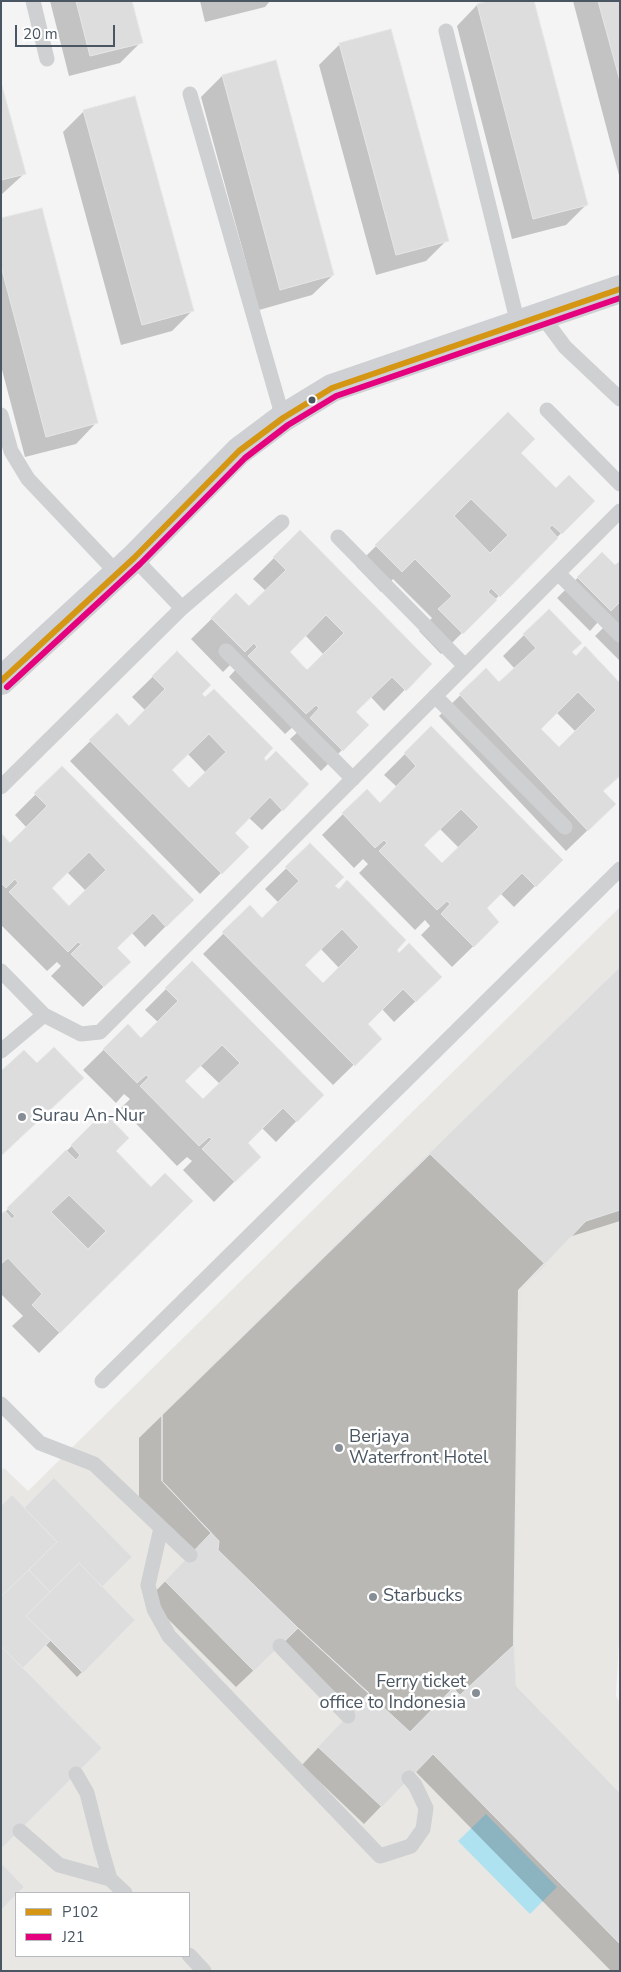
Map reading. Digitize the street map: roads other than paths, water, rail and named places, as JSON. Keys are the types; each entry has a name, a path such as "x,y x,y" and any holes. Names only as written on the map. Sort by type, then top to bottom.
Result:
{"street":[{"path":"1,681 26,660 125,566 239,451 283,418 332,388 620,288"}],"lane":[{"path":"33,1 47,59"},
{"path":"446,31 530,320 565,347 620,399"},
{"path":"190,94 283,418"},
{"path":"547,410 620,484"},
{"path":"1,415 11,451 28,479 125,566 182,608"},
{"path":"1,970 44,1015 81,1034 100,1032 620,511"},
{"path":"1,787 182,608 282,522"},
{"path":"338,537 465,666"},
{"path":"558,573 620,634"},
{"path":"226,650 353,779"},
{"path":"435,696 565,827"},
{"path":"102,1381 620,869"},
{"path":"1,1052 44,1015"},
{"path":"1,1404 40,1443 94,1464 190,1556"},
{"path":"161,1528 148,1585 154,1609 169,1636 380,1856 411,1846 423,1829 426,1808 416,1785 409,1778"},
{"path":"280,1646 348,1716"},
{"path":"76,1774 87,1793 100,1848 110,1879"},
{"path":"20,1831 59,1865 110,1879 124,1892"},
{"path":"190,1957 204,1971"}],"water":[{"path":"486,1814 557,1887 530,1914 458,1841"}],"place":[{"name":"Surau An-Nur","path":"22,1117"},
{"name":"Berjaya Waterfront Hotel","path":"339,1448"},
{"name":"Starbucks","path":"373,1597"},
{"name":"Ferry ticket office to Indonesia","path":"476,1693"}]}
